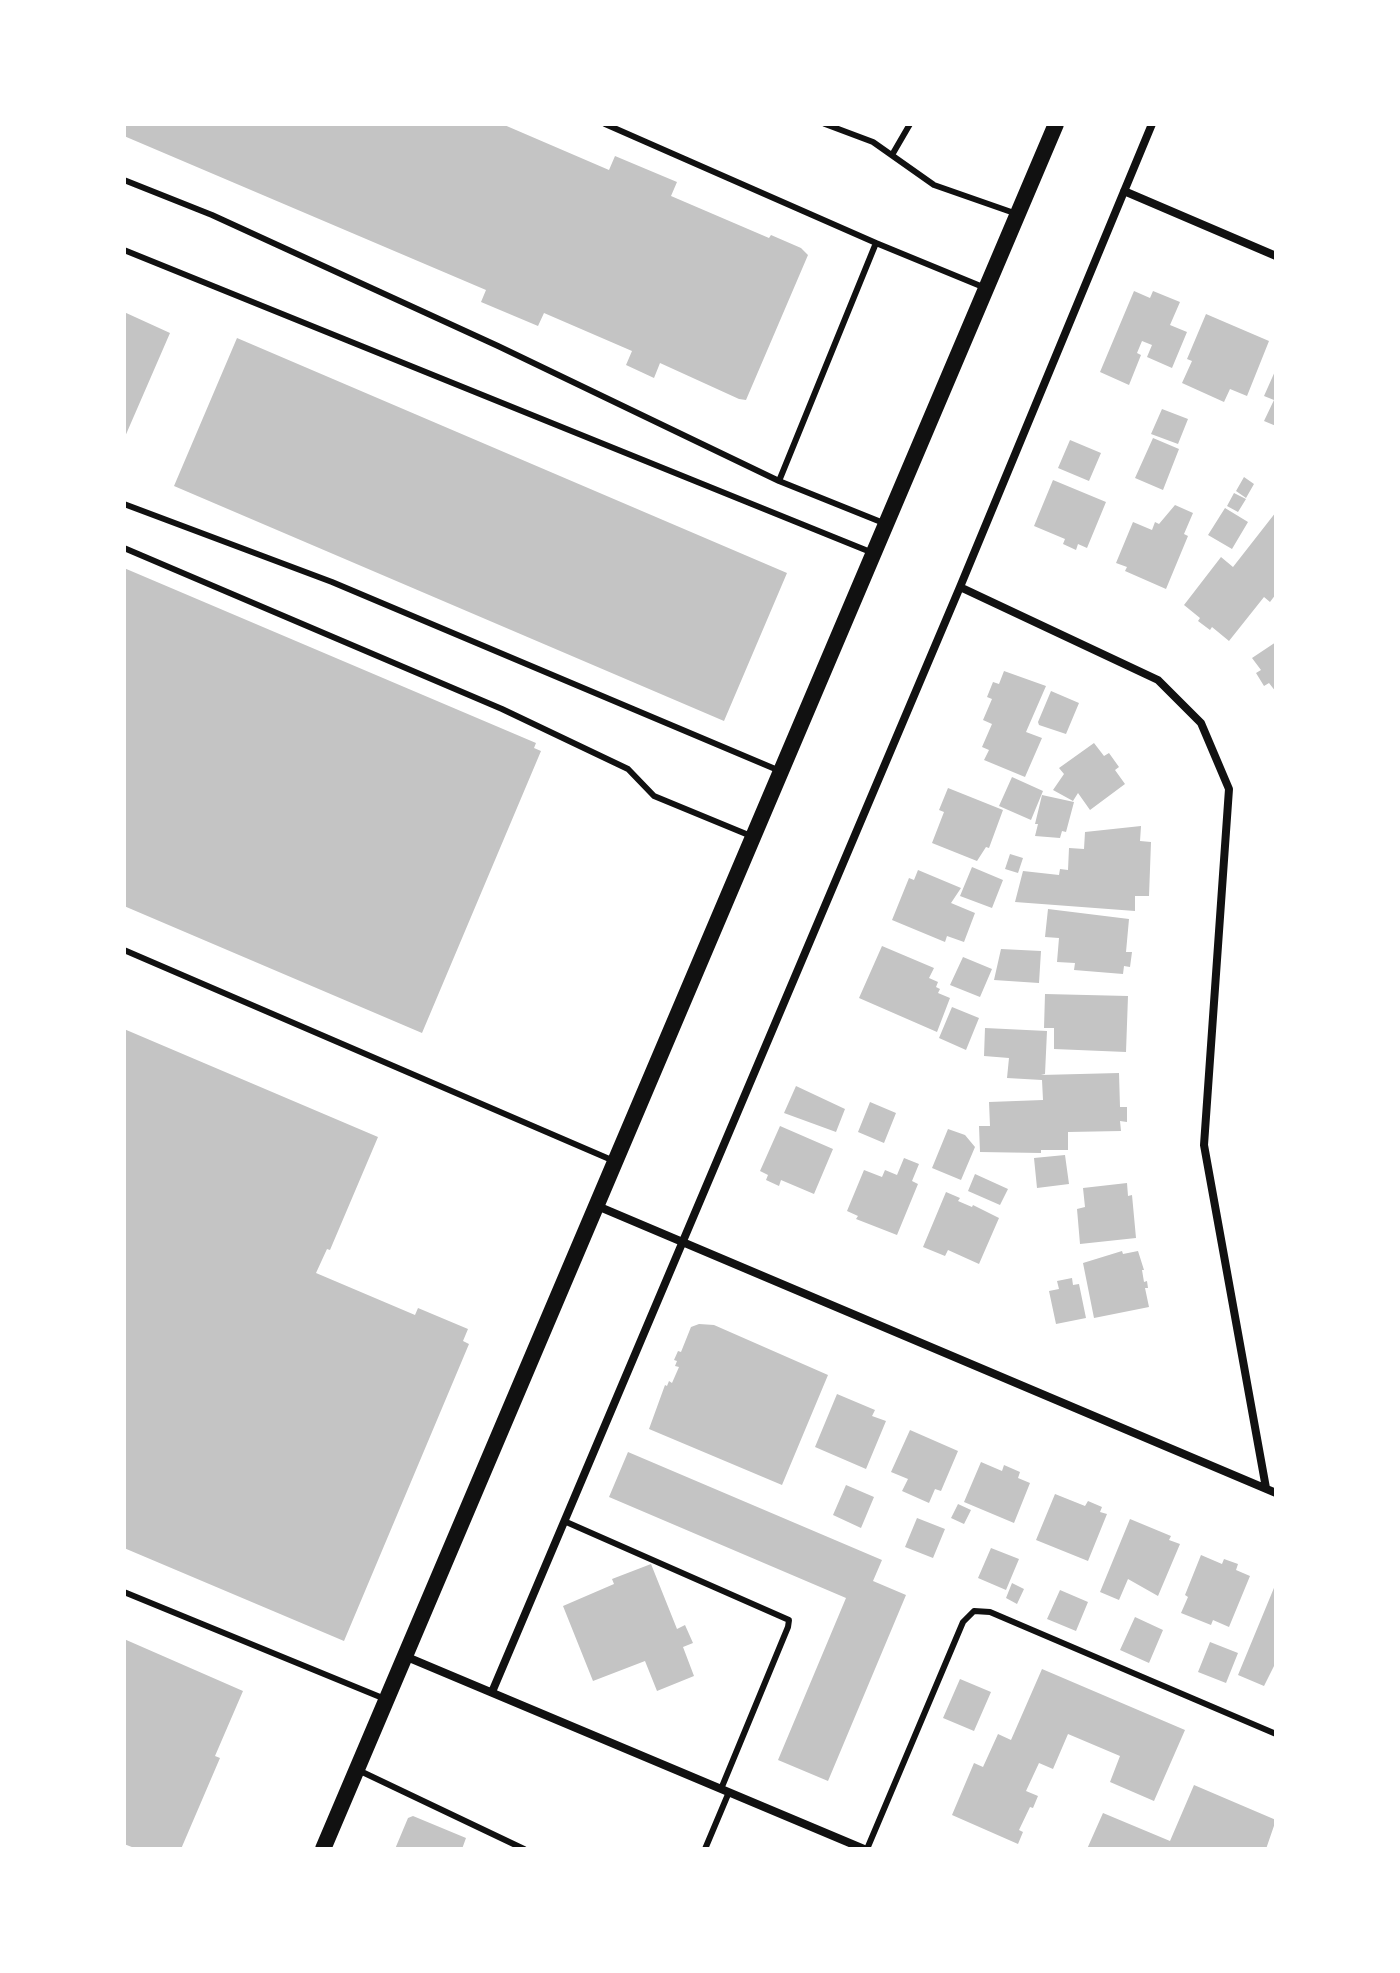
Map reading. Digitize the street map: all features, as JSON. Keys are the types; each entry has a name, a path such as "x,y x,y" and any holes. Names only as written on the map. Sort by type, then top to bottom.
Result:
{"main road":[{"path":"323,1849 1056,124"}],"street":[{"path":"492,1692 960,587 1152,124"},
{"path":"1124,191 1276,256"},
{"path":"960,587 1158,680 1201,723 1229,789 1204,1145 1266,1488"},
{"path":"595,1205 1276,1493"},
{"path":"407,1657 866,1849"}],"lane":[{"path":"605,124 986,289"},
{"path":"825,124 873,142 934,185 1017,214"},
{"path":"892,155 910,124"},
{"path":"124,180 212,215 498,346 779,481 886,524"},
{"path":"779,481 876,243"},
{"path":"124,250 873,553"},
{"path":"124,504 332,582 780,771"},
{"path":"124,548 502,709 628,769 654,796 753,837"},
{"path":"124,950 614,1161"},
{"path":"564,1521 789,1620 705,1849"},
{"path":"124,1592 388,1700"},
{"path":"866,1849 963,1622 974,1611 990,1612 1276,1734"},
{"path":"358,1770 524,1849"}],"building":[{"path":"124,124 502,124 609,170 615,156 677,182 671,196 769,238 771,235 801,248 808,255 746,400 739,399 660,363 654,378 626,365 632,351 544,313 538,326 481,302 486,290 124,136"},
{"path":"1134,291 1150,298 1153,291 1180,302 1170,325 1187,332 1172,368 1147,357 1152,345 1142,341 1137,353 1141,355 1129,385 1100,372"},
{"path":"124,312 170,333 124,439"},
{"path":"1206,314 1269,341 1247,396 1230,389 1224,402 1182,383 1192,361 1187,359"},
{"path":"237,338 787,573 724,721 174,486"},
{"path":"1276,369 1276,426 1264,421 1274,400 1264,396"},
{"path":"1162,409 1188,419 1178,444 1151,434"},
{"path":"1153,438 1179,449 1163,490 1135,478"},
{"path":"1070,440 1101,453 1089,481 1058,468"},
{"path":"1244,477 1254,484 1246,498 1236,491"},
{"path":"1053,480 1106,502 1087,548 1078,544 1076,550 1063,544 1065,539 1034,526"},
{"path":"1234,493 1246,499 1238,512 1227,506"},
{"path":"1175,505 1193,513 1184,534 1188,536 1166,589 1125,571 1127,567 1116,563 1133,522 1152,530 1155,522 1159,524"},
{"path":"1225,508 1248,522 1232,549 1208,535"},
{"path":"1276,512 1276,594 1270,602 1264,597 1229,641 1212,627 1210,630 1198,621 1200,618 1184,605 1221,557 1233,567"},
{"path":"124,568 536,743 534,748 541,751 422,1033 124,906"},
{"path":"1276,642 1276,692 1269,683 1264,686 1256,673 1261,670 1252,658"},
{"path":"1004,671 1046,686 1026,732 1042,738 1025,777 984,760 989,750 982,747 992,724 983,720 992,699 987,697 993,682 999,684"},
{"path":"1051,691 1079,703 1066,734 1039,725"},
{"path":"1094,743 1104,756 1109,753 1119,767 1115,770 1125,784 1090,810 1078,793 1073,801 1053,790 1064,774 1059,768"},
{"path":"1012,777 1043,791 1031,820 999,806"},
{"path":"948,788 1003,810 989,848 986,847 977,861 932,843 944,812 939,810"},
{"path":"1042,795 1074,802 1066,832 1062,831 1060,838 1035,836"},
{"path":"1141,826 1140,841 1151,842 1149,896 1135,896 1135,911 1015,902 1023,871 1059,875 1060,869 1068,870 1069,848 1084,849 1085,832"},
{"path":"1010,854 1023,858 1018,873 1005,869"},
{"path":"972,867 1003,880 992,908 960,896"},
{"path":"918,870 961,888 951,903 975,913 964,942 947,936 945,942 892,920 909,878 914,880"},
{"path":"1048,909 1129,919 1126,952 1132,952 1130,967 1124,966 1123,974 1074,970 1075,963 1057,962 1059,938 1045,937"},
{"path":"882,946 934,968 929,978 938,982 938,993 950,998 937,1032 859,998"},
{"path":"1001,949 1041,951 1039,983 994,980"},
{"path":"963,957 992,969 980,997 950,985"},
{"path":"1045,994 1128,996 1126,1052 1054,1049 1054,1028 1044,1028"},
{"path":"952,1007 979,1018 966,1050 939,1038"},
{"path":"985,1028 1047,1031 1045,1074 1041,1075 1119,1073 1120,1107 1127,1107 1127,1122 1120,1121 1121,1131 1068,1132 1068,1150 980,1152 979,1126 990,1126 989,1102 1043,1100 1042,1080 1007,1078 1009,1058 984,1056"},
{"path":"124,1029 378,1137 330,1250 327,1249 316,1273 415,1315 418,1308 468,1329 463,1341 469,1344 344,1641 124,1548"},
{"path":"796,1086 845,1109 836,1132 784,1113"},
{"path":"870,1102 896,1113 884,1143 858,1132"},
{"path":"780,1126 833,1149 814,1194 781,1180 779,1186 766,1180 768,1175 760,1171"},
{"path":"948,1129 965,1135 975,1147 961,1180 932,1168"},
{"path":"1065,1155 1069,1184 1037,1188 1034,1158"},
{"path":"904,1158 919,1164 912,1181 918,1184 897,1235 856,1219 858,1216 847,1211 864,1170 882,1177 885,1170 897,1175"},
{"path":"975,1174 1008,1189 1000,1205 968,1191"},
{"path":"1127,1183 1128,1196 1132,1195 1136,1238 1080,1244 1077,1209 1085,1207 1083,1188"},
{"path":"946,1192 960,1198 958,1201 999,1218 979,1264 948,1250 945,1256 923,1247"},
{"path":"1122,1251 1123,1254 1138,1251 1144,1282 1147,1281 1148,1288 1145,1288 1149,1307 1094,1318 1083,1263"},
{"path":"1072,1278 1073,1285 1079,1284 1086,1318 1056,1324 1049,1291 1059,1289 1057,1281"},
{"path":"714,1325 828,1375 782,1485 649,1429 665,1385 669,1381 672,1383 679,1367 675,1366 677,1361 674,1360 678,1351 681,1352 691,1327"},
{"path":"837,1394 875,1410 872,1416 886,1421 866,1469 815,1447"},
{"path":"910,1430 958,1451 941,1491 935,1489 929,1503 902,1491 908,1479 891,1472"},
{"path":"628,1452 882,1560 873,1581 906,1595 828,1781 778,1760 846,1598 609,1497"},
{"path":"981,1462 1002,1471 1004,1465 1020,1472 1018,1478 1030,1483 1014,1523 964,1502"},
{"path":"846,1485 874,1497 861,1528 833,1515"},
{"path":"1055,1494 1085,1506 1088,1501 1102,1507 1100,1512 1107,1514 1088,1561 1036,1540"},
{"path":"958,1504 971,1510 964,1524 951,1518"},
{"path":"917,1518 945,1529 933,1558 905,1547"},
{"path":"1130,1519 1171,1536 1169,1540 1180,1544 1158,1596 1128,1579 1119,1600 1100,1592"},
{"path":"991,1548 1019,1559 1006,1590 978,1578"},
{"path":"1201,1555 1222,1564 1224,1559 1238,1564 1236,1570 1250,1576 1229,1627 1213,1620 1211,1625 1181,1613"},
{"path":"651,1564 677,1629 685,1625 693,1643 683,1647 694,1676 657,1691 645,1661 593,1681 563,1606 614,1584 612,1579"},
{"path":"1012,1583 1024,1589 1017,1604 1006,1598"},
{"path":"1276,1583 1276,1662 1264,1686 1238,1675"},
{"path":"1060,1590 1088,1602 1076,1631 1047,1619"},
{"path":"1135,1617 1163,1630 1149,1663 1120,1650"},
{"path":"124,1639 243,1691 215,1756 220,1758 181,1849 137,1849 124,1844"},
{"path":"1210,1642 1238,1653 1226,1683 1198,1672"},
{"path":"1042,1669 1185,1730 1154,1801 1110,1782 1120,1756 1068,1734 1053,1769 1039,1763 1026,1791 1038,1796 1019,1830 1023,1832 1018,1844 952,1815 974,1763 983,1767 998,1734 1011,1740"},
{"path":"960,1679 991,1692 974,1731 943,1718"},
{"path":"1194,1785 1276,1820 1266,1849 1087,1849 1103,1813 1170,1841"},
{"path":"413,1816 466,1838 462,1849 395,1849 408,1818"}]}
